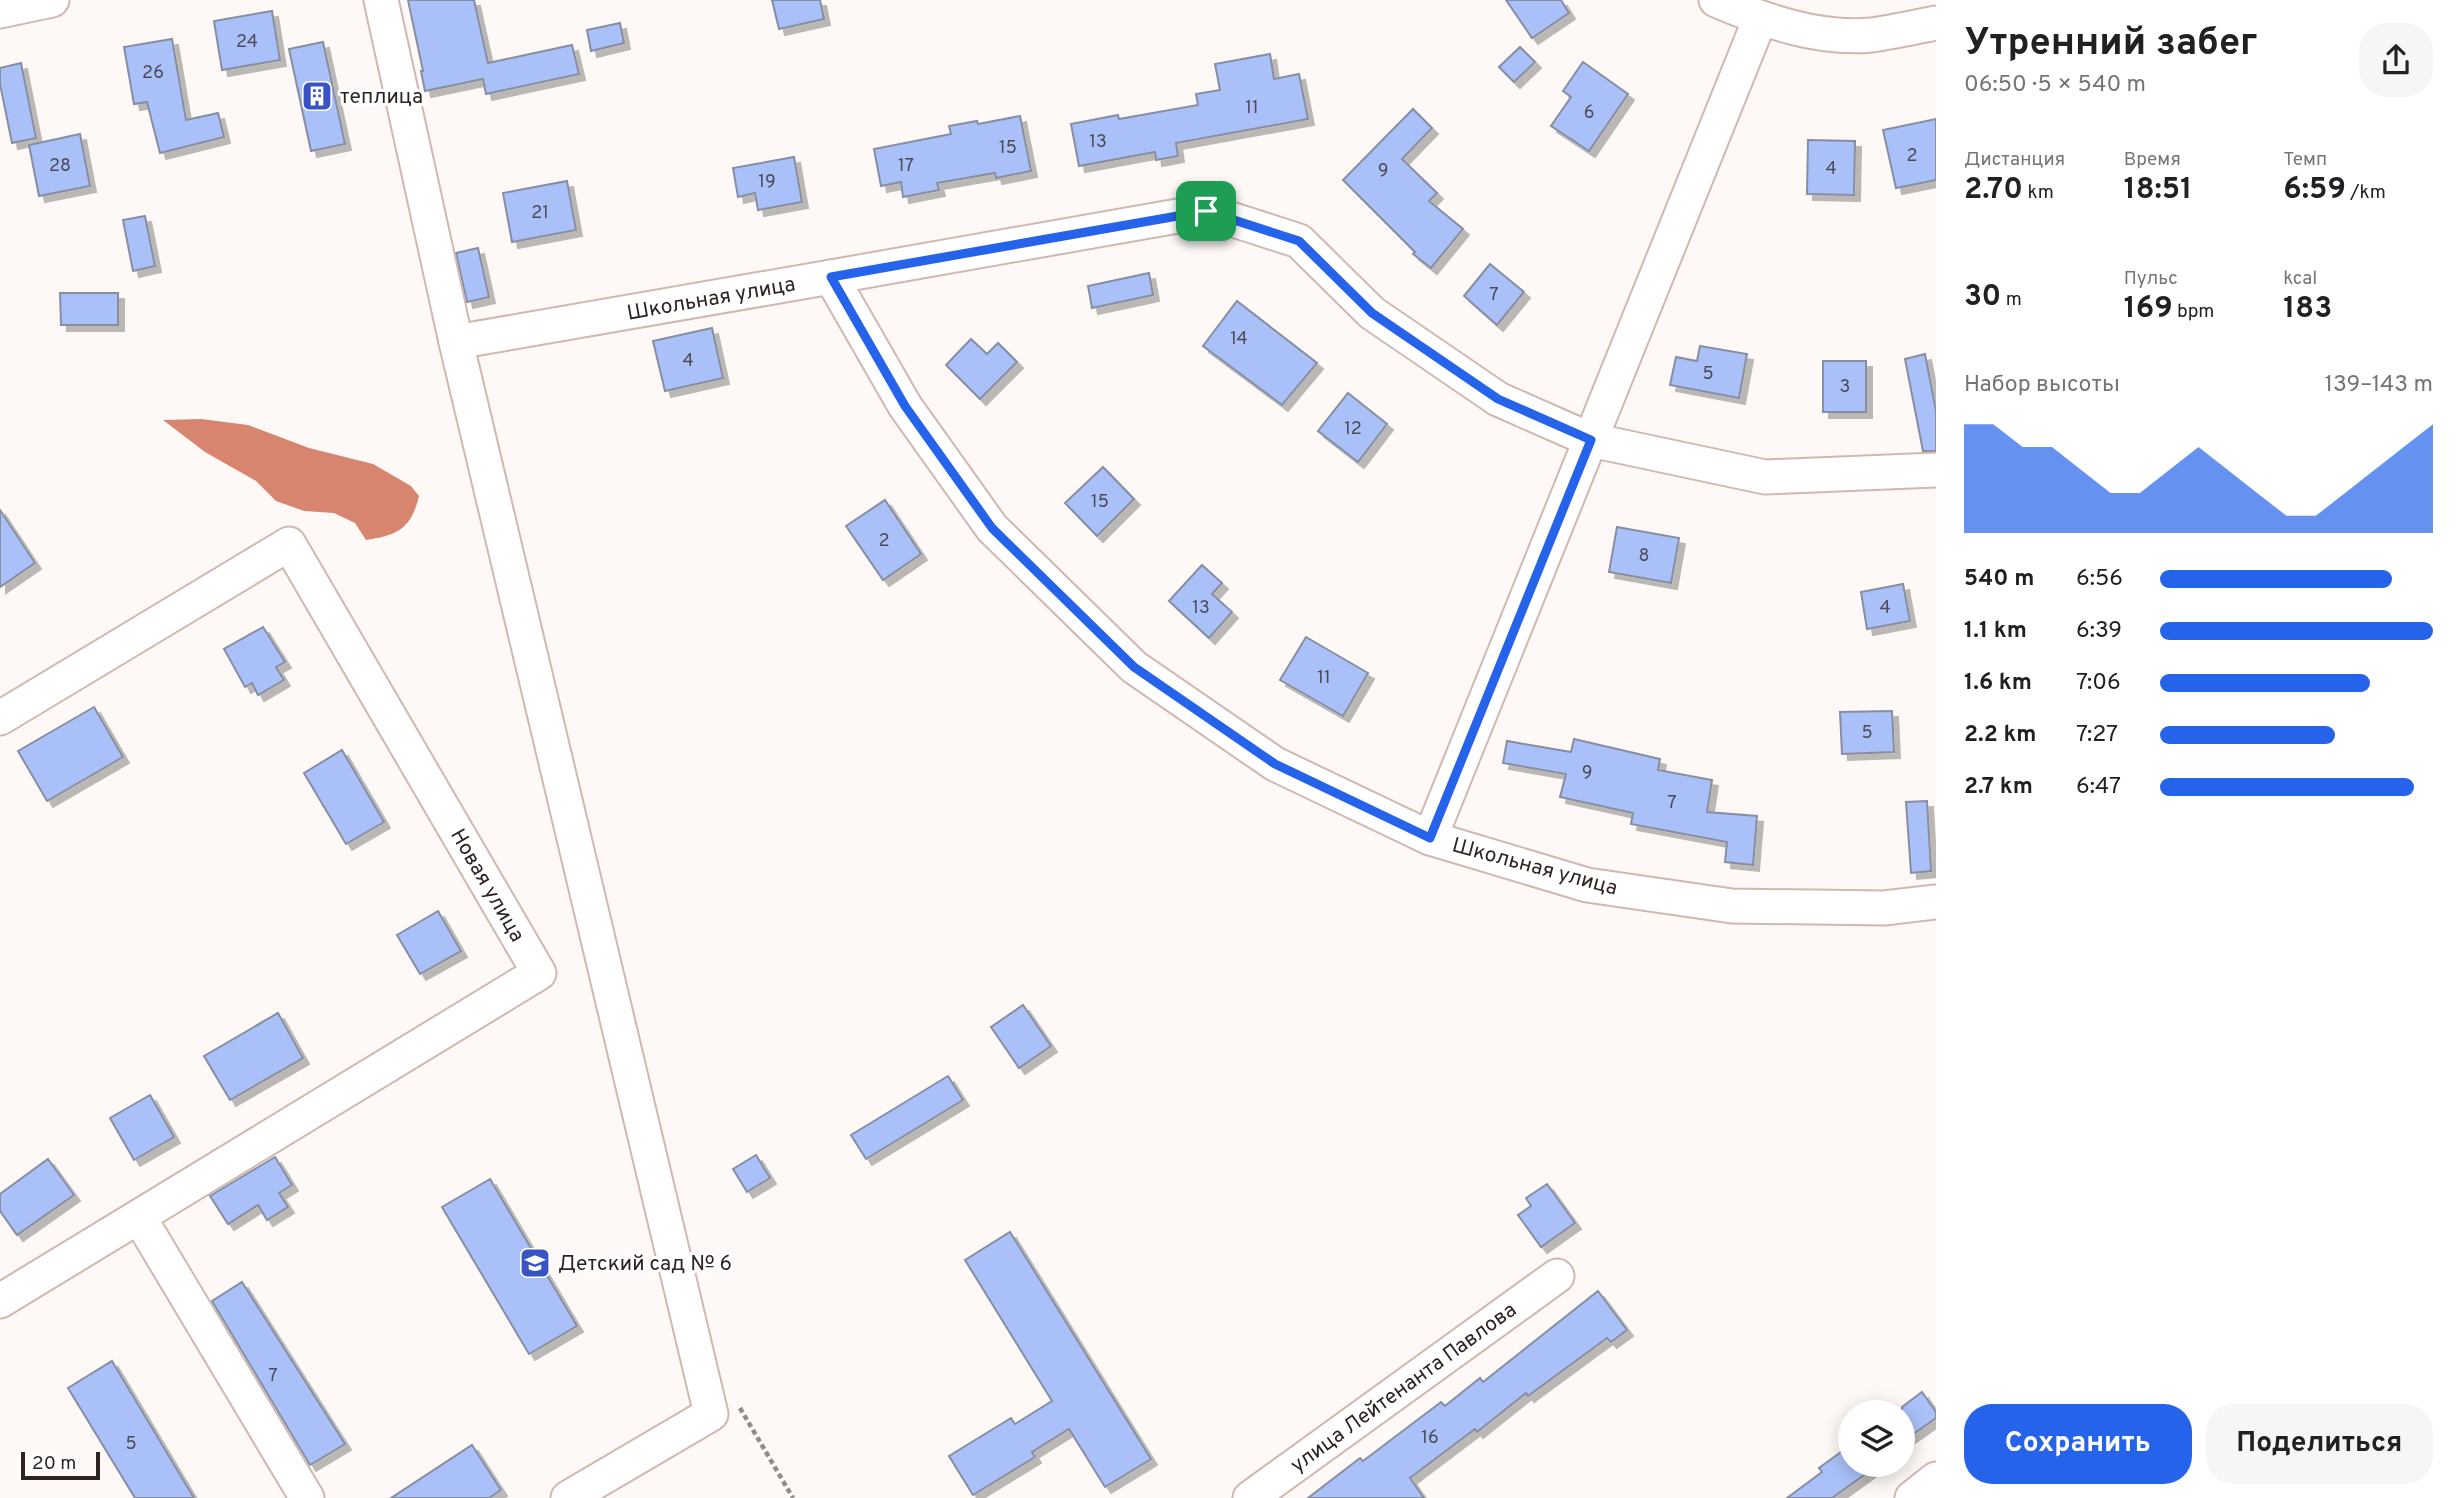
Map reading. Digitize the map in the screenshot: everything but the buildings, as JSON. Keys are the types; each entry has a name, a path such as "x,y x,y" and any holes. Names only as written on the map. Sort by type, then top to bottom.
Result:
{"street":[{"path":"0,11 52,0"},
{"path":"381,0 456,342 709,1405 568,1498"},
{"path":"1716,0 1760,19 1817,32 1871,35 1936,23"},
{"path":"1430,838 1760,19"},
{"path":"831,277 1206,211 1299,241 1383,321 1498,399 1591,440 1765,477 1936,470"},
{"name":"Школьная улица","path":"456,342 831,277 905,406 992,528 1134,667 1275,764 1430,838 1587,885 1732,906 1884,908 1936,901"},
{"name":"Новая улица","path":"0,718 289,544 540,973 0,1301"},
{"path":"139,1217 307,1498"},
{"name":"улица Лейтенанта Павлова","path":"1250,1498 1557,1276"},
{"path":"1912,1498 1936,1479"}],"path":[{"path":"709,1405 740,1408 793,1498"}],"shaded area":[{"path":"201,419 248,425 309,448 373,464 411,486 419,496 416,507 407,523 395,533 366,540 355,523 334,513 304,511 276,501 256,481 205,452 163,420"}],"place":[{"name":"теплица","path":"317,96"},
{"name":"Детский сад № 6","path":"535,1263"}],"route":[{"path":"1206,211 1299,241 1372,313 1498,399 1591,440 1430,838 1275,764 1134,667 992,528 905,406 831,277 1206,211"}]}
